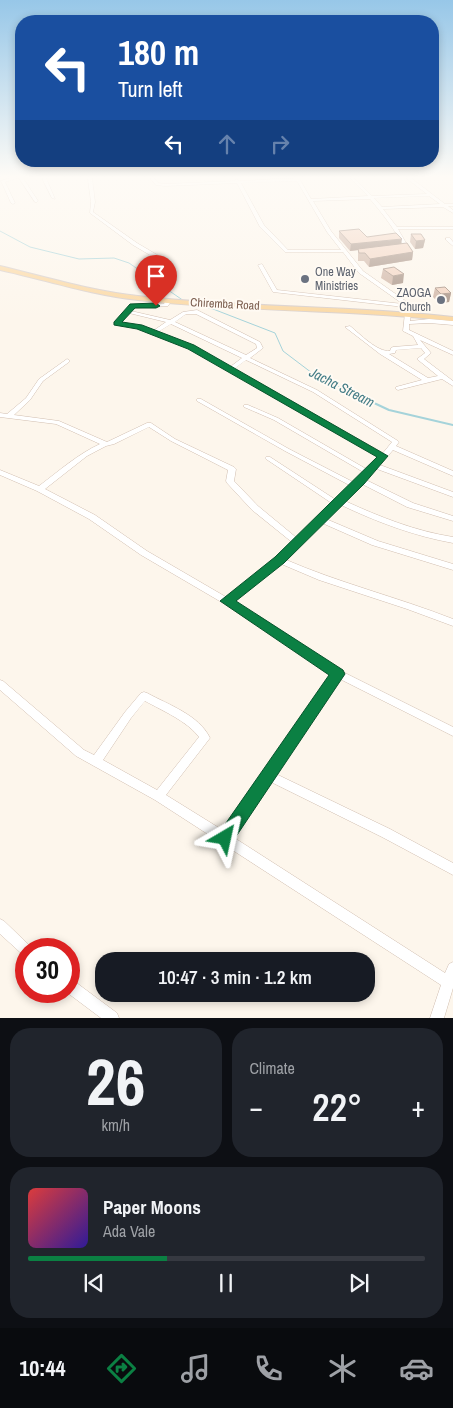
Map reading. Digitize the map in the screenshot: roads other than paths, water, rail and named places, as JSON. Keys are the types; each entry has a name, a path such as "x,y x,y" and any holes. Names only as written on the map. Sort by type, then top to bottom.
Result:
{"main road":[{"name":"Chiremba Road","path":"0,268 103,292 168,301 407,309 453,319"}],"street":[{"path":"110,226 157,257"},
{"path":"262,226 287,250 356,254"},
{"path":"326,226 361,272 407,309"},
{"path":"391,251 407,248 395,226"},
{"path":"397,228 453,228"},
{"path":"409,228 411,234"},
{"path":"448,239 453,245"},
{"path":"260,264 275,291 407,309"},
{"path":"168,301 166,304 133,306 116,323 155,332 191,347 383,456"},
{"path":"407,309 406,331 415,337 453,352"},
{"path":"127,311 171,322 315,391 323,398 391,437 396,442 376,466 280,560 226,601"},
{"path":"155,332 185,313 197,312 258,343 260,348 230,369"},
{"path":"407,323 429,321 453,323"},
{"path":"348,327 382,353 428,381"},
{"path":"415,337 420,346 428,353 420,359 441,377 453,384"},
{"path":"382,353 393,352 393,348 420,346"},
{"path":"9,416 28,398 41,380 67,360"},
{"path":"398,388 441,377"},
{"path":"199,400 287,450 410,506 453,519"},
{"path":"246,406 276,419 369,473"},
{"path":"0,415 57,422 106,444"},
{"path":"40,489 73,464 106,444 112,443 150,424 173,440 232,469 230,481 254,508 298,543"},
{"path":"393,447 453,474"},
{"path":"268,458 338,502 384,522 426,536 453,540"},
{"path":"376,466 453,495"},
{"path":"0,472 40,489 92,516 144,553 226,601 338,674 453,732"},
{"path":"322,520 375,543 453,567"},
{"path":"280,560 310,575 378,594 453,624"},
{"path":"225,838 270,776 338,674"},
{"path":"0,684 80,753 159,796 449,983"},
{"path":"96,761 128,715 144,696 190,723 204,733 205,738 159,796"},
{"path":"270,776 386,833 453,869"},
{"path":"0,925 15,939"},
{"path":"437,1018 453,968"},
{"path":"80,994 112,1018"}],"waterway":[{"name":"Jacha Stream","path":"0,231 30,247 79,259 114,258 129,263 184,301"},
{"name":"Jacha Stream","path":"190,305 213,309 275,333 283,351 316,376 359,396"},
{"name":"Jacha Stream","path":"357,395 389,410 453,425"}],"place":[{"name":"One Way Ministries","path":"305,279"},
{"name":"ZAOGA Church","path":"441,300"}]}
